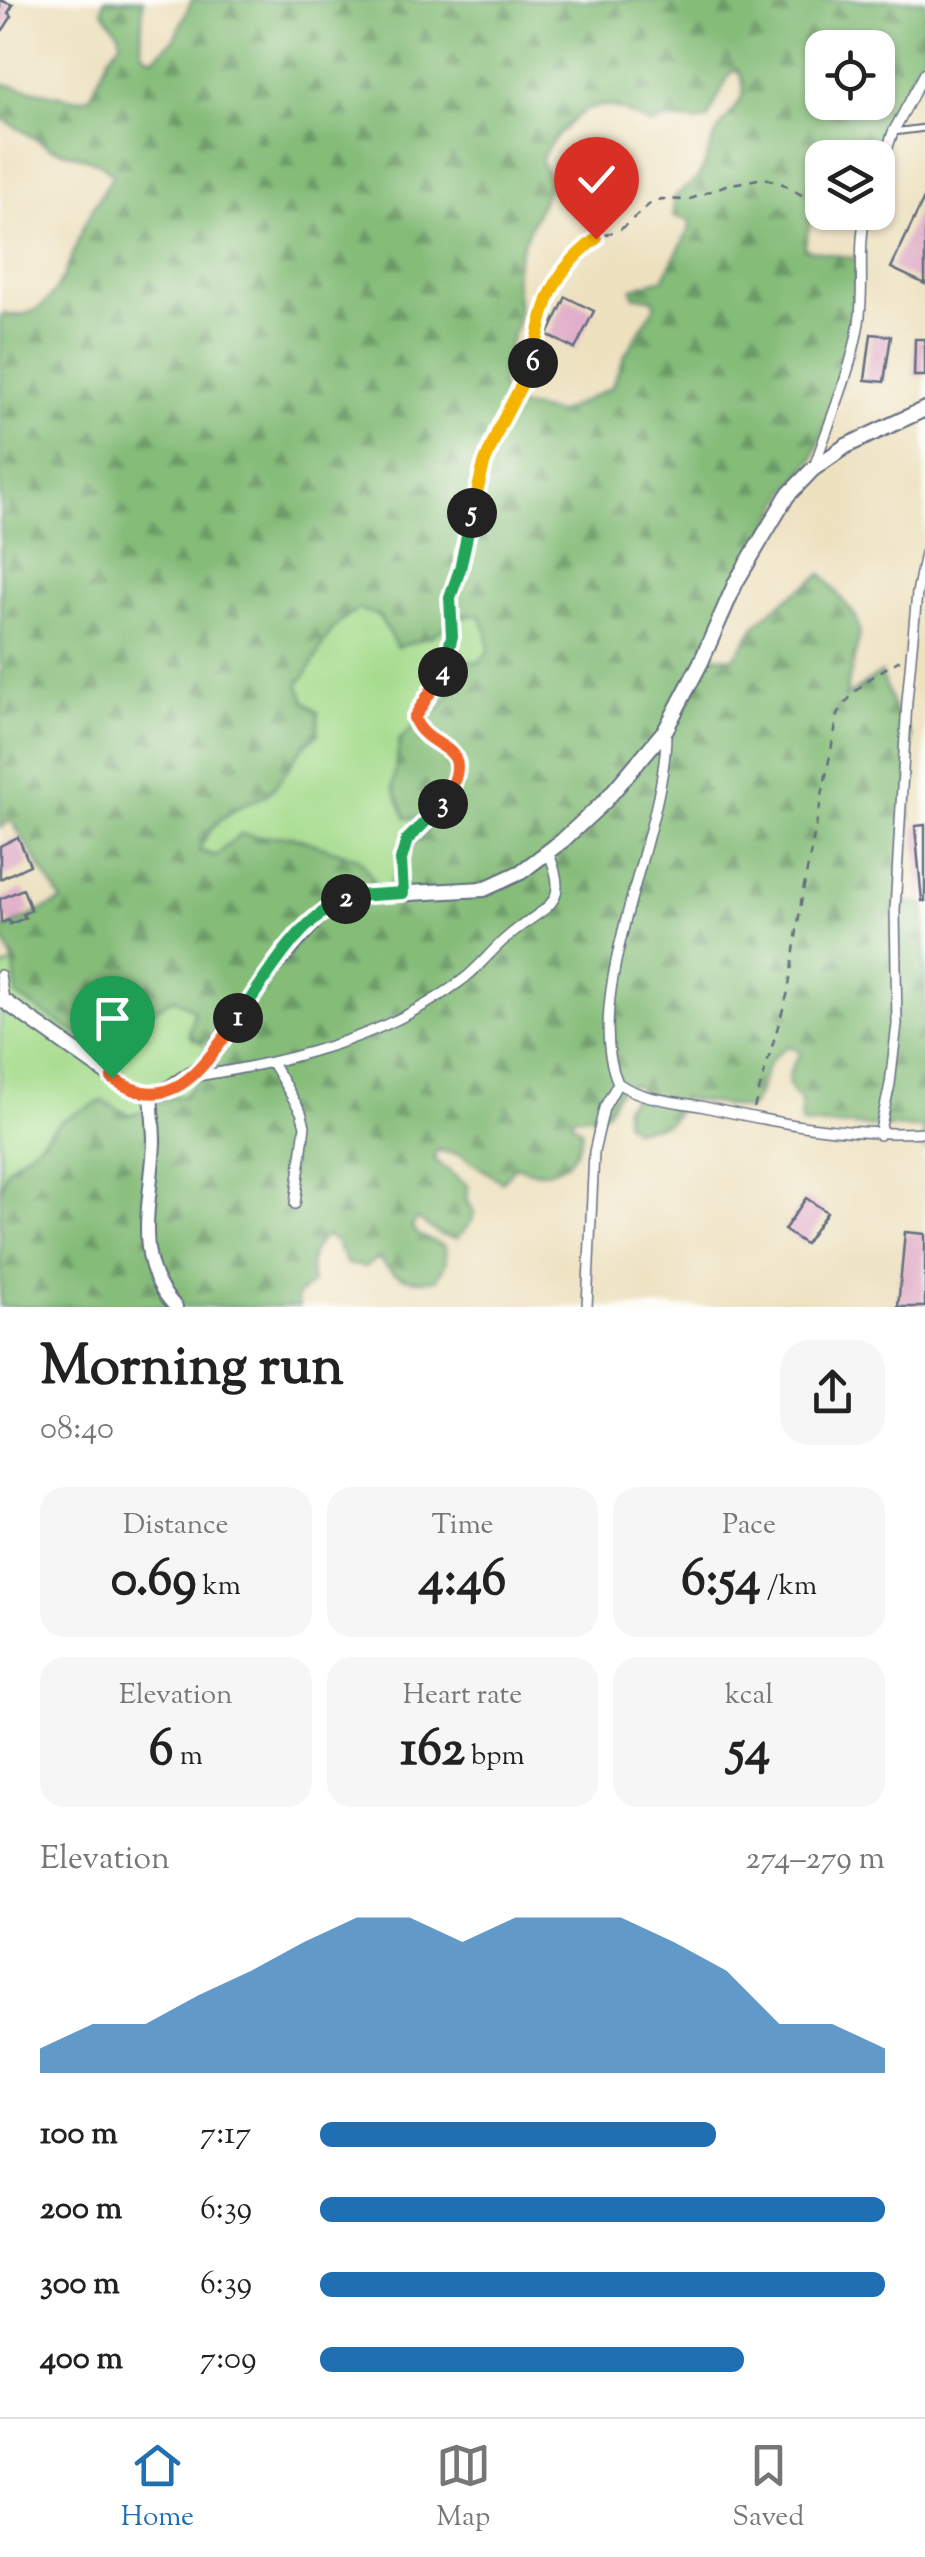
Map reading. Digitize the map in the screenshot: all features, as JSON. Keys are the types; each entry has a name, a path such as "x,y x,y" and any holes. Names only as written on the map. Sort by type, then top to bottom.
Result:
{"main road":[{"path":"2,999 125,1086 151,1096 190,1078 222,1041 291,945 328,907 355,896 484,889 521,872 604,801 666,729 761,537 787,496 813,469 846,446 925,409"}],"street":[{"path":"890,140 925,73"},
{"path":"813,469 860,321 863,230"},
{"path":"879,1135 897,1024 895,910 911,654 925,553"},
{"path":"587,1307 594,1152 604,1108 618,1083 608,1038 611,993 652,824 666,729"},
{"path":"190,1078 272,1063 356,1037 425,1006 464,979 507,936 556,897 560,883 548,852"},
{"path":"0,975 2,999"},
{"path":"272,1063 305,1126 295,1204"},
{"path":"618,1083 641,1094 750,1119 879,1135 925,1132"},
{"path":"151,1096 154,1139 147,1239 150,1266 160,1288 176,1307"}],"lane":[{"path":"893,132 925,128"}],"path":[{"path":"403,893 401,860 407,840 438,812 456,782 457,764 446,746 418,728 414,718 444,670 452,636 450,598 484,464 532,368 536,341 556,278 577,252 620,229 652,202 688,200 726,185 764,178 805,197"},
{"path":"858,230 862,233"},
{"path":"750,1119 788,992 802,896 838,715 848,696 868,678 911,654"}],"green space":[{"path":"104,0 143,0 141,49 154,58 174,39 192,0 925,0 925,51 895,112 895,30 805,30 805,120 891,120 882,140 805,140 805,230 808,230 804,249 858,259 851,352 813,459 786,493 706,655 732,658 763,618 822,574 856,617 860,634 845,697 881,673 894,709 912,737 910,810 900,901 925,905 925,1152 923,1128 801,1124 801,1101 791,1089 789,1078 801,1052 789,1046 771,1061 748,1109 681,1098 670,1121 635,1130 625,1122 625,1106 641,1090 635,1085 623,1088 605,1113 572,1117 572,1122 582,1130 575,1153 550,1171 516,1166 502,1182 461,1155 437,1150 436,1161 468,1186 466,1200 474,1212 472,1221 457,1238 441,1235 417,1219 412,1227 418,1235 445,1246 446,1262 437,1279 405,1278 379,1258 365,1267 347,1264 335,1241 326,1236 313,1251 312,1283 297,1296 299,1307 0,1307 0,1191 7,1169 62,1120 102,1101 134,1114 165,1099 183,1097 208,1070 220,1045 220,1036 202,1044 189,1034 194,1010 174,998 93,1044 17,996 14,963 0,931 62,901 11,820 0,828 0,317 36,310 48,300 113,175 100,163 49,147 0,117 0,83 74,99 90,97 109,56 121,42 102,10","holes":["737,69 744,88 739,104 717,132 698,177 674,198 674,216 691,221 689,230 663,279 632,288 634,296 652,298 656,305 626,353 611,388 558,413 510,405 504,396 502,376 518,316 516,268 548,188 549,178 541,161 548,147 576,117 597,106 617,109 652,125 665,120 707,120 730,73","359,609 379,616 397,647 432,636 463,615 480,615 487,632 489,650 479,663 461,660 450,694 440,709 424,717 400,739 393,786 406,818 425,817 434,821 402,857 390,885 381,891 359,859 291,836 240,834 216,856 199,851 218,822 268,793 302,748 318,734 318,713 305,701 298,684 336,625"]},
{"path":"360,609 379,616 397,647 468,616 480,615 487,632 489,650 479,663 461,660 450,694 440,709 424,717 400,739 393,786 406,818 435,820 402,857 390,885 381,891 359,859 291,836 240,834 216,856 199,851 218,822 268,793 302,748 318,734 318,713 305,701 298,684 329,634"},
{"path":"14,963 18,997 163,1005 174,998 194,1010 189,1034 193,1040 220,1036 220,1045 208,1070 183,1097 166,1099 134,1114 102,1101 55,1126 7,1169 0,1191 0,969"}],"building":[{"path":"0,0 13,5 8,13 12,16 3,30 0,28"},
{"path":"925,196 925,284 891,268"},
{"path":"566,297 594,311 575,349 548,335"},
{"path":"871,334 891,336 884,382 865,380"},
{"path":"915,339 925,339 925,376 914,376"},
{"path":"925,825 925,901 922,901 915,826"},
{"path":"18,837 30,865 0,879 0,846"},
{"path":"23,889 31,910 23,914 25,918 1,923 0,899"},
{"path":"806,1198 827,1212 805,1244 784,1230"},
{"path":"905,1232 925,1234 925,1307 898,1307"}],"route":[{"path":"112,1078 151,1096 182,1084 222,1041 291,945 328,907 355,896 403,893 401,860 407,840 438,812 456,782 457,764 446,746 418,728 414,718 444,670 452,636 450,598 484,464 532,368 536,341 556,278 577,252 596,239"}]}
